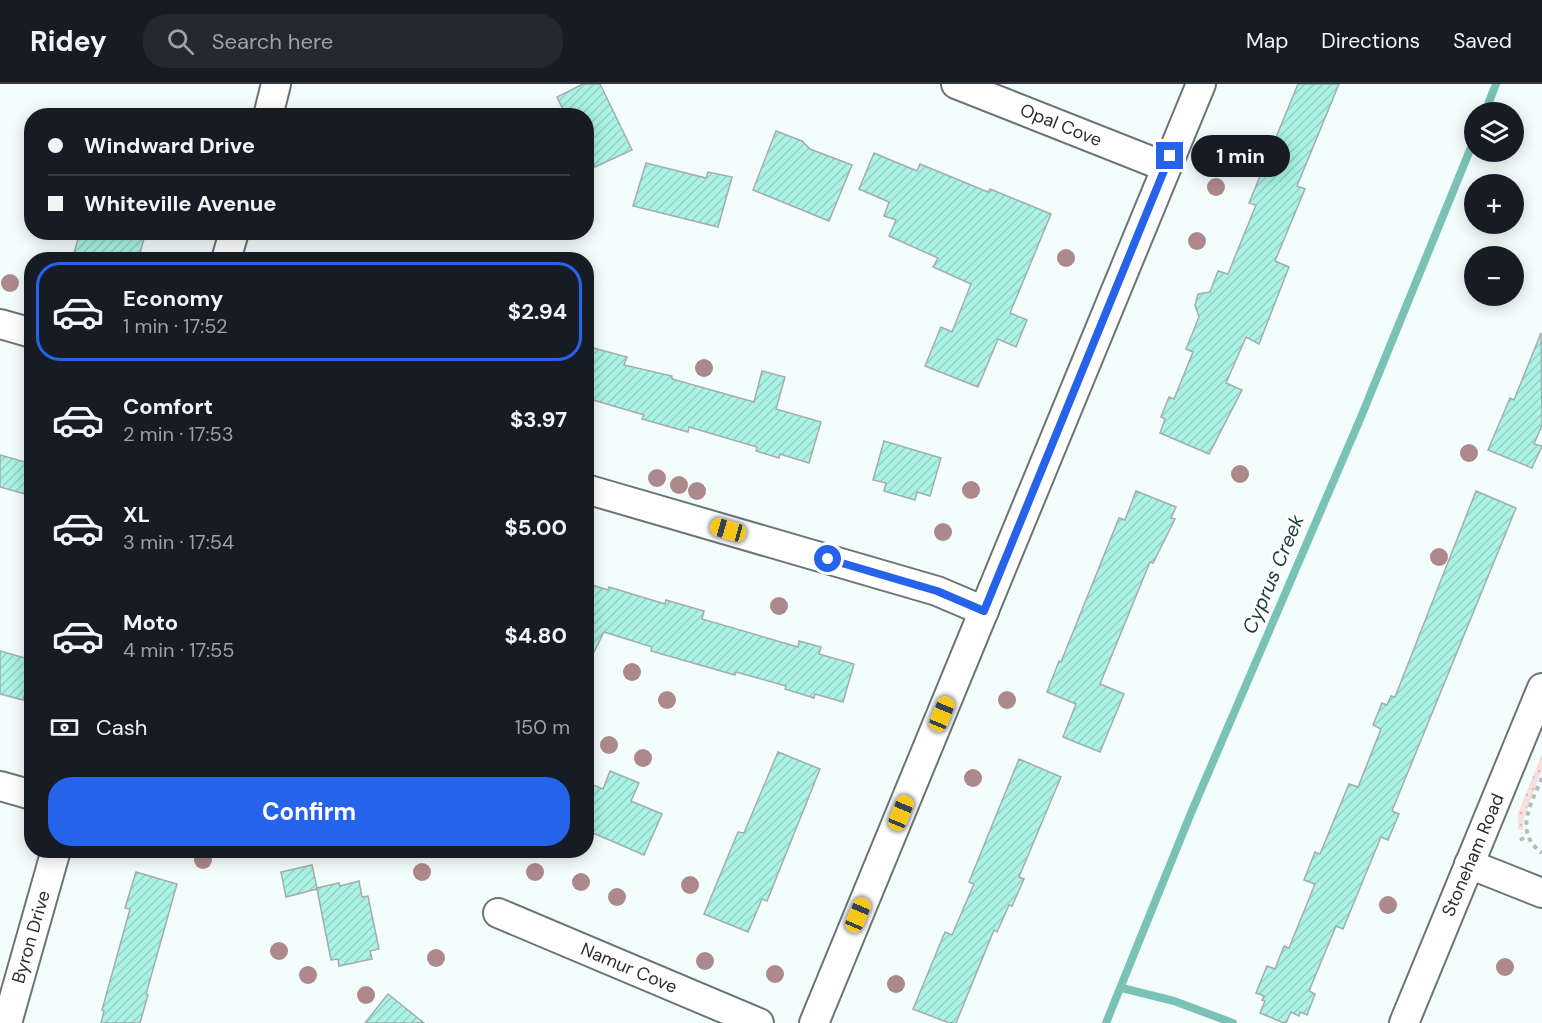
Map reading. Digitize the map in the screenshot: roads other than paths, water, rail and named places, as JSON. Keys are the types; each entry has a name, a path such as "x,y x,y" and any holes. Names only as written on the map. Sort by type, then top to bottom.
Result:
{"street":[{"path":"269,108 276,84"},
{"name":"Opal Cove","path":"956,84 1166,167"},
{"path":"814,1023 1201,84"},
{"path":"0,324 24,331"},
{"path":"594,491 937,591 984,611"},
{"name":"Stoneham Road","path":"1404,1023 1542,688"},
{"path":"0,786 24,793"},
{"name":"Byron Drive","path":"7,1023 54,858"},
{"path":"1469,864 1542,893"},
{"name":"Namur Cove","path":"498,913 759,1023"}],"waterway":[{"name":"Cyprus Creek","path":"1489,102 1496,84"},
{"name":"Cyprus Creek","path":"1106,1023 1191,813 1361,417 1465,162"},
{"path":"1122,988 1174,1001 1233,1023"}]}
